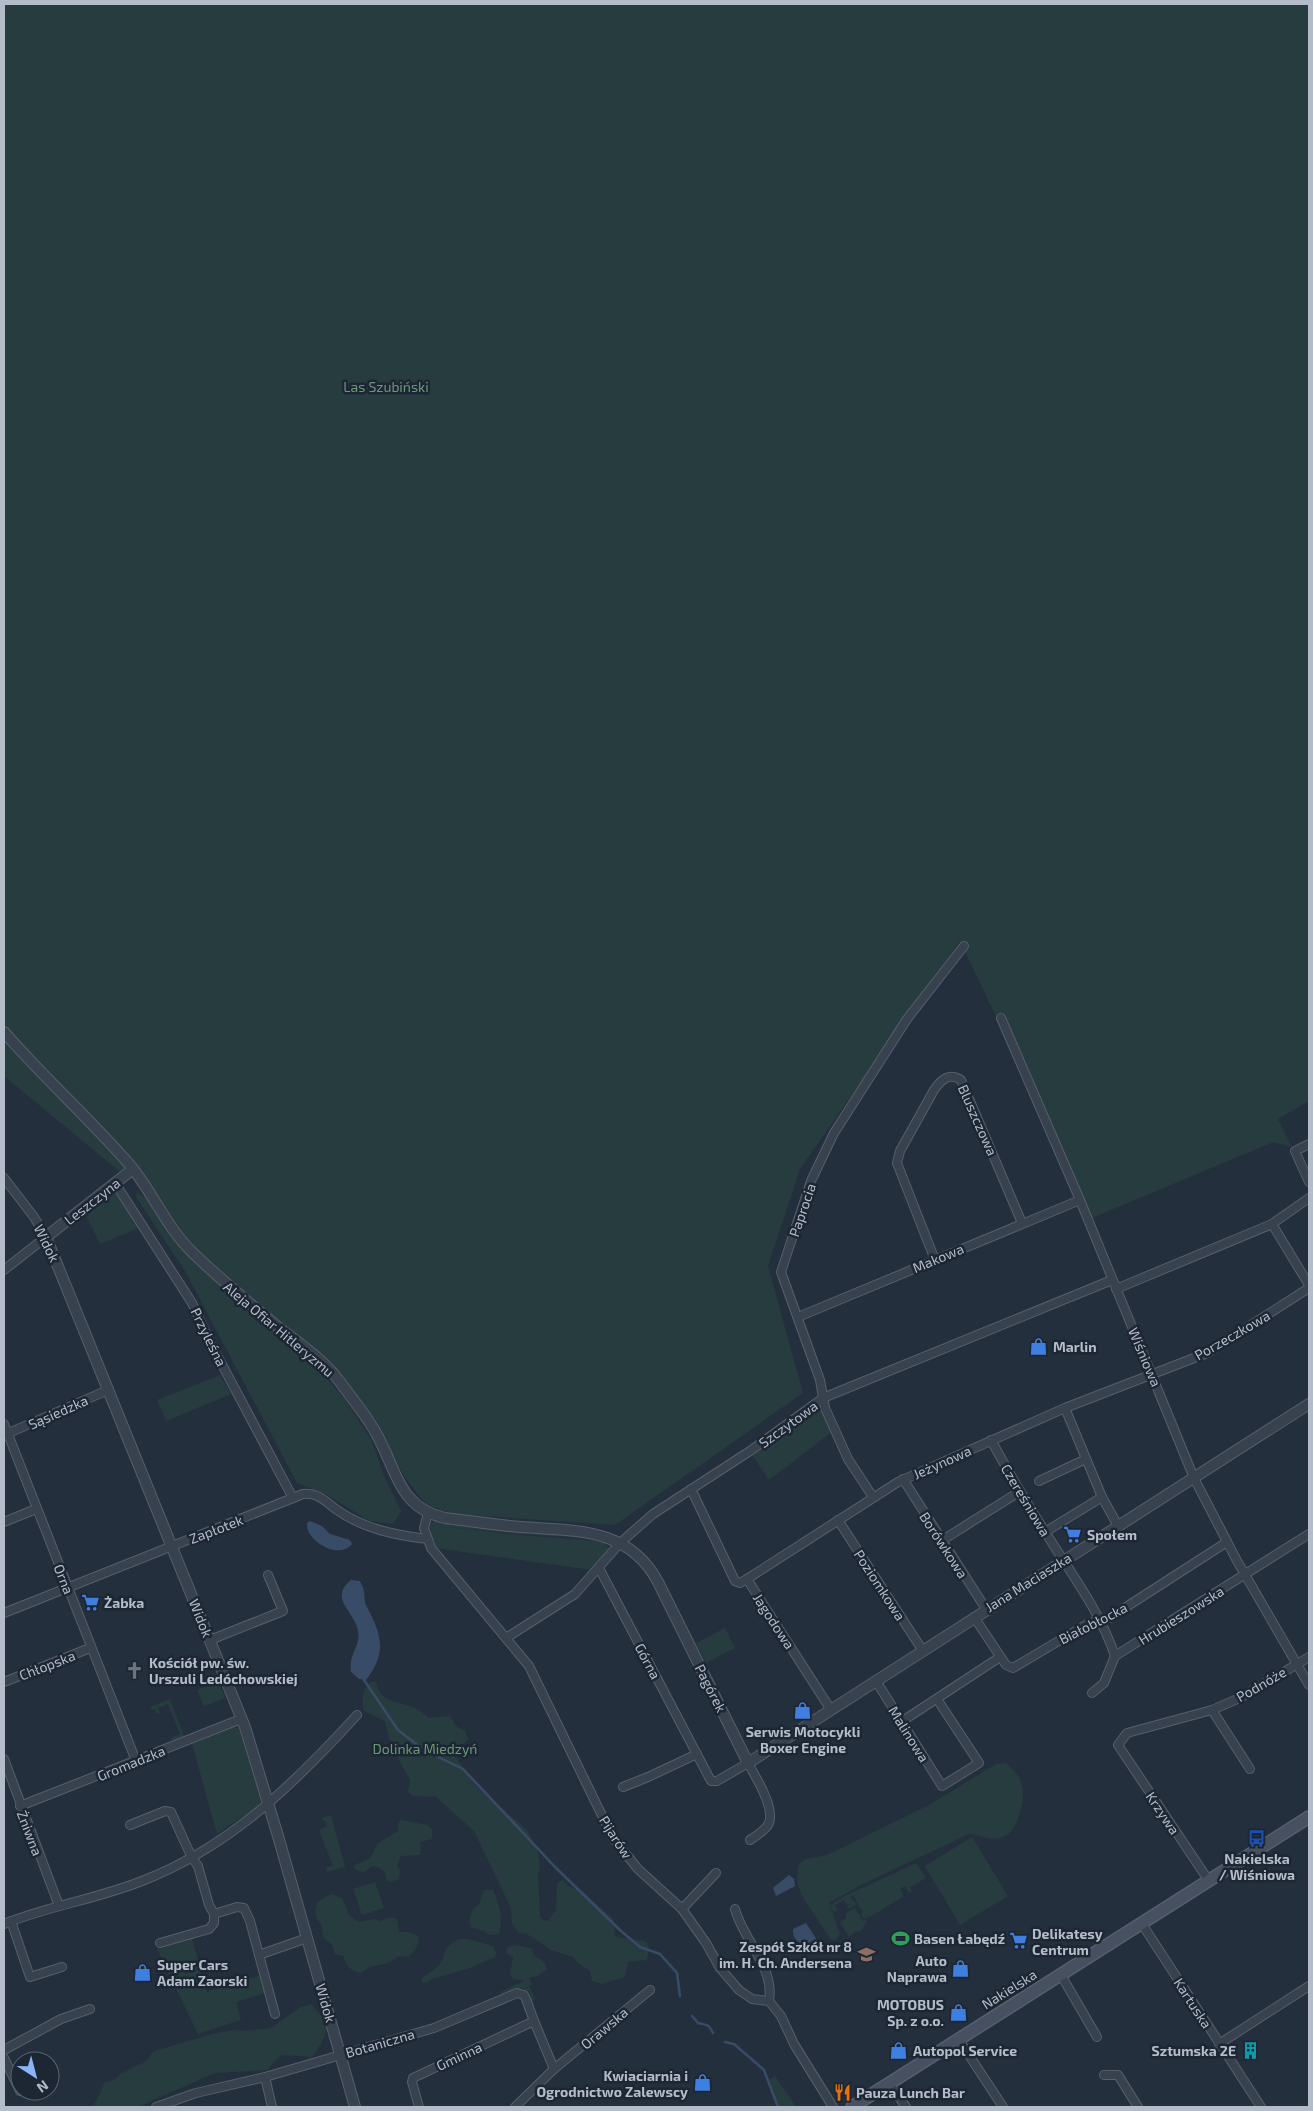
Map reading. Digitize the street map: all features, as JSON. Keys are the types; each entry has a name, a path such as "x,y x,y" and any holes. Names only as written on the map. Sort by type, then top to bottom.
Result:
{"main road":[{"name":"Nakielska","path":"852,2107 1309,1817"}],"street":[{"name":"Paprocia","path":"873,1497 848,1459 823,1398 820,1380 781,1272 811,1181 834,1133 867,1078 907,1019 964,946"},
{"name":"Wiśniowa","path":"1001,1018 1080,1200 1194,1478 1227,1542 1309,1685"},
{"name":"Aleja Ofiar Hitleryzmu","path":"4,1032 133,1169 190,1251 228,1286 315,1356 337,1377 376,1433 403,1491 412,1502 428,1513 445,1518 590,1532 620,1543"},
{"name":"Bluszczowa","path":"934,1260 897,1163 900,1151 934,1090 948,1076 955,1076 961,1080 1022,1223"},
{"path":"1309,1144 1295,1152 1309,1182"},
{"name":"Leszczyna","path":"4,1270 133,1169"},
{"name":"Widok","path":"4,1178 46,1236 173,1546 241,1719 269,1805 355,2107"},
{"name":"Przyleśna","path":"115,1183 192,1303 211,1344 293,1498"},
{"path":"1116,1289 1272,1224 1309,1198"},
{"name":"Makowa","path":"798,1317 1080,1200"},
{"name":"Porzeczkowa","path":"1152,1375 1207,1353 1309,1287 1272,1224"},
{"name":"Szczytowa","path":"506,1638 575,1594 620,1543 653,1514 750,1451 823,1398 1112,1280"},
{"name":"Jeżynowa","path":"747,1579 903,1479 1065,1408 1152,1375"},
{"name":"Sąsiedzka","path":"5,1435 108,1390"},
{"name":"Jana Maciaszka","path":"748,1762 1309,1404"},
{"path":"1065,1408 1102,1497 1118,1526"},
{"name":"Orna","path":"4,1424 5,1435 136,1761"},
{"name":"Czereśniowa","path":"991,1440 1019,1492 1063,1560"},
{"path":"1039,1481 1086,1459"},
{"name":"Borówkowa","path":"903,1479 986,1609"},
{"name":"Jagodowa","path":"690,1489 734,1578 738,1583 747,1579 831,1710"},
{"path":"941,1541 1019,1492"},
{"name":"Zapłotek","path":"4,1613 293,1498 312,1494 362,1524 396,1534 427,1539"},
{"path":"1045,1532 1102,1497"},
{"path":"4,1522 36,1509"},
{"path":"427,1539 424,1528 428,1513"},
{"name":"Poziomkowa","path":"838,1520 922,1651"},
{"name":"Hrubieszowska","path":"1115,1656 1309,1534"},
{"name":"Pijarów","path":"427,1539 431,1548 530,1666 611,1835 638,1869 682,1909 706,1943 720,1968 739,1990 752,1999 761,2002 769,2001"},
{"name":"Białobłocka","path":"1000,1657 1008,1668 1013,1668 1089,1623 1109,1618 1227,1542"},
{"name":"Pagórek","path":"620,1543 644,1562 657,1580 766,1799 770,1818 766,1827 750,1840"},
{"path":"1063,1560 1108,1635 1115,1656 1104,1683 1092,1694"},
{"name":"Górna","path":"599,1568 713,1782 748,1762"},
{"path":"210,1640 283,1612 268,1575"},
{"path":"901,1722 1000,1657 974,1617"},
{"name":"Chłopska","path":"4,1682 90,1648"},
{"name":"Podnóże","path":"1118,1745 1127,1733 1212,1710 1242,1697 1309,1657"},
{"name":"Malinowa","path":"876,1681 942,1786 978,1763 937,1698"},
{"path":"1212,1710 1250,1769"},
{"path":"62,1968 30,1976 8,1923 133,1884 192,1858 269,1805 326,1750 357,1715"},
{"name":"Gromadzka","path":"20,1806 241,1719"},
{"name":"Krzywa","path":"1118,1745 1209,1881"},
{"path":"622,1787 697,1754"},
{"name":"Żniwna","path":"4,1759 59,1906"},
{"path":"130,1825 166,1811 171,1812 192,1858 198,1866 209,1905 214,1914 214,1923 209,1929 160,1944"},
{"path":"682,1909 716,1874"},
{"path":"214,1914 236,1907 244,1908 260,1955 275,2014"},
{"path":"734,1909 737,1920 761,1962 769,1982 769,2001 784,2020 794,2044 833,2107"},
{"name":"Kartuska","path":"1142,1924 1261,2107"},
{"path":"260,1955 307,1938"},
{"path":"1061,1975 1097,2036"},
{"path":"1219,2044 1309,1986"},
{"name":"Orawska","path":"515,2107 554,2069 650,1990"},
{"name":"Botaniczna","path":"156,2107 196,2093 265,2077 434,2028 514,1993 519,1993 525,1997 554,2069"},
{"path":"4,2050 61,2020 90,2009"},
{"name":"Gminna","path":"419,2107 412,2082 413,2078 534,2021"},
{"path":"960,2038 963,2046 1002,2107"},
{"path":"4,2058 10,2070"},
{"path":"1104,2075 1118,2075 1138,2107"},
{"path":"265,2077 272,2107"},
{"path":"889,2083 906,2107"}],"green space":[{"name":"Las Szubiński","path":"4,4 1309,4 1309,1101 1278,1119 1292,1147 1273,1142 1092,1218 960,941 800,1169 768,1266 803,1393 615,1525 453,1514 426,1504 406,1479 367,1413 334,1368 193,1247 189,1254 205,1272 320,1370 346,1401 371,1439 385,1478 401,1511 393,1524 369,1521 326,1494 297,1483 185,1271 136,1197 137,1192 147,1199 157,1213 192,1246 137,1164 119,1171 4,1076"},
{"path":"111,1190 116,1190 120,1194 118,1195 139,1228 100,1244 84,1211"},
{"path":"220,1375 231,1394 166,1421 157,1400"},
{"path":"818,1408 822,1410 833,1431 769,1480 752,1455"},
{"path":"436,1520 578,1534 600,1539 506,1533 429,1525"},
{"path":"432,1525 507,1534 599,1541 605,1543 608,1548 592,1570 434,1548 430,1527"},
{"path":"725,1628 735,1648 706,1663 696,1643"},
{"path":"219,1682 225,1698 204,1706 197,1690"},
{"name":"Dolinka Miedzyń","path":"371,1682 376,1682 378,1689 385,1698 415,1708 429,1718 450,1716 456,1726 465,1731 468,1739 454,1754 476,1786 527,1830 538,1852 540,1867 538,1875 540,1916 543,1920 548,1921 556,1910 557,1883 563,1880 568,1886 581,1890 613,1919 614,1935 647,1942 649,1949 647,1960 628,1962 625,1977 602,1984 592,1981 590,1971 573,1957 551,1950 527,1934 519,1933 512,1923 511,1908 474,1831 436,1797 413,1796 408,1792 410,1780 391,1746 385,1721 364,1711 363,1695"},
{"path":"170,1699 184,1736 172,1741 171,1738 180,1734 168,1704 158,1708 160,1713 157,1714 155,1709 152,1710 150,1707"},
{"path":"234,1727 239,1728 261,1800 257,1807 217,1834 192,1744"},
{"path":"1006,1763 1018,1776 1023,1791 1018,1820 1011,1831 1007,1835 997,1838 969,1834 861,1885 829,1903 840,1934 836,1940 831,1940 802,1896 797,1883 800,1863 806,1859 827,1855 929,1805 996,1764"},
{"path":"331,1815 345,1867 327,1872 326,1867 333,1866 319,1830 327,1826 326,1821 323,1821 322,1818"},
{"path":"401,1820 427,1825 432,1829 432,1839 420,1842 420,1855 401,1856 397,1865 400,1870 399,1879 391,1882 386,1880 386,1874 383,1870 373,1866 363,1872 354,1869 355,1865 370,1858 378,1843 398,1831 398,1824"},
{"path":"972,1837 1008,1896 960,1925 925,1866"},
{"path":"916,1863 926,1878 910,1887 912,1892 909,1893 905,1886 900,1889 904,1896 870,1917 864,1919 861,1914 863,1912 853,1895 850,1897 857,1904 849,1909 847,1906 850,1904 847,1905 844,1900 835,1905 838,1910 834,1912 830,1905 845,1896"},
{"path":"375,1882 384,1908 362,1915 353,1889"},
{"path":"484,1890 493,1890 497,1900 501,1918 499,1934 488,1935 486,1932 471,1927 469,1921 473,1909 479,1904"},
{"path":"331,1894 342,1898 350,1916 359,1922 375,1919 380,1921 392,1917 397,1919 399,1932 408,1932 418,1936 419,1941 415,1950 409,1956 397,1957 388,1963 370,1967 361,1973 352,1970 345,1962 344,1956 335,1954 331,1943 323,1936 322,1925 316,1917 317,1902"},
{"path":"855,1908 863,1921 868,1918 862,1930 849,1937 840,1922 846,1918 846,1913"},
{"path":"192,1939 207,1992 260,1975 265,1993 236,2002 241,2020 198,2034 157,1949"},
{"path":"459,1939 468,1939 493,1946 496,1953 495,1957 470,1968 432,1979 427,1983 422,1982 422,1978 441,1962 449,1945"},
{"path":"514,1945 531,1948 534,1956 545,1964 547,1969 538,1976 529,1978 532,1984 529,1986 535,1999 531,2002 530,1992 522,1988 504,1995 500,1992 524,1981 513,1979 510,1974 513,1957 507,1953 507,1947"},
{"path":"311,2004 318,2011 326,2030 322,2042 312,2057 281,2055 267,2070 215,2073 138,2107 91,2107 98,2098 105,2082 116,2079 120,2074 145,2062 154,2051 216,2033 271,2028 299,2008"},
{"path":"775,2076 797,2107 777,2107 767,2082"}],"water":[{"path":"310,1521 322,1526 330,1534 350,1540 352,1544 346,1549 339,1550 324,1546 311,1536 307,1523"},
{"path":"351,1580 360,1581 364,1589 366,1605 379,1636 380,1653 373,1670 366,1680 359,1679 351,1672 351,1661 358,1641 358,1631 342,1599 342,1593"},
{"path":"789,1875 794,1879 795,1886 776,1896 773,1888"},
{"path":"806,1923 817,1940 807,1947 797,1940 793,1932 793,1929"}],"waterway":[{"path":"364,1680 398,1730 424,1750 463,1769 556,1868 621,1931 640,1947 660,1954 677,1973 680,1996"},
{"path":"692,2016 698,2023 708,2026 713,2033"},
{"path":"725,2042 734,2044 764,2070 778,2107"}],"place":[{"name":"Marlin","path":"1039,1346"},
{"name":"Społem","path":"1073,1534"},
{"name":"Żabka","path":"90,1602"},
{"name":"Kościół pw. św. Urszuli Ledóchowskiej","path":"135,1670"},
{"name":"Serwis Motocykli Boxer Engine","path":"803,1711"},
{"name":"Nakielska / Wiśniowa","path":"1257,1838"},
{"name":"Basen Łabędź","path":"900,1938"},
{"name":"Delikatesy Centrum","path":"1018,1941"},
{"name":"Zespół Szkół nr 8 im. H. Ch. Andersena","path":"866,1954"},
{"name":"Auto Naprawa","path":"961,1968"},
{"name":"Super Cars Adam Zaorski","path":"143,1972"},
{"name":"MOTOBUS Sp. z o.o.","path":"958,2012"},
{"name":"Autopol Service","path":"899,2050"},
{"name":"Sztumska 2E","path":"1250,2050"},
{"name":"Kwiaciarnia i Ogrodnictwo Zalewscy","path":"702,2083"},
{"name":"Pauza Lunch Bar","path":"842,2092"}]}
